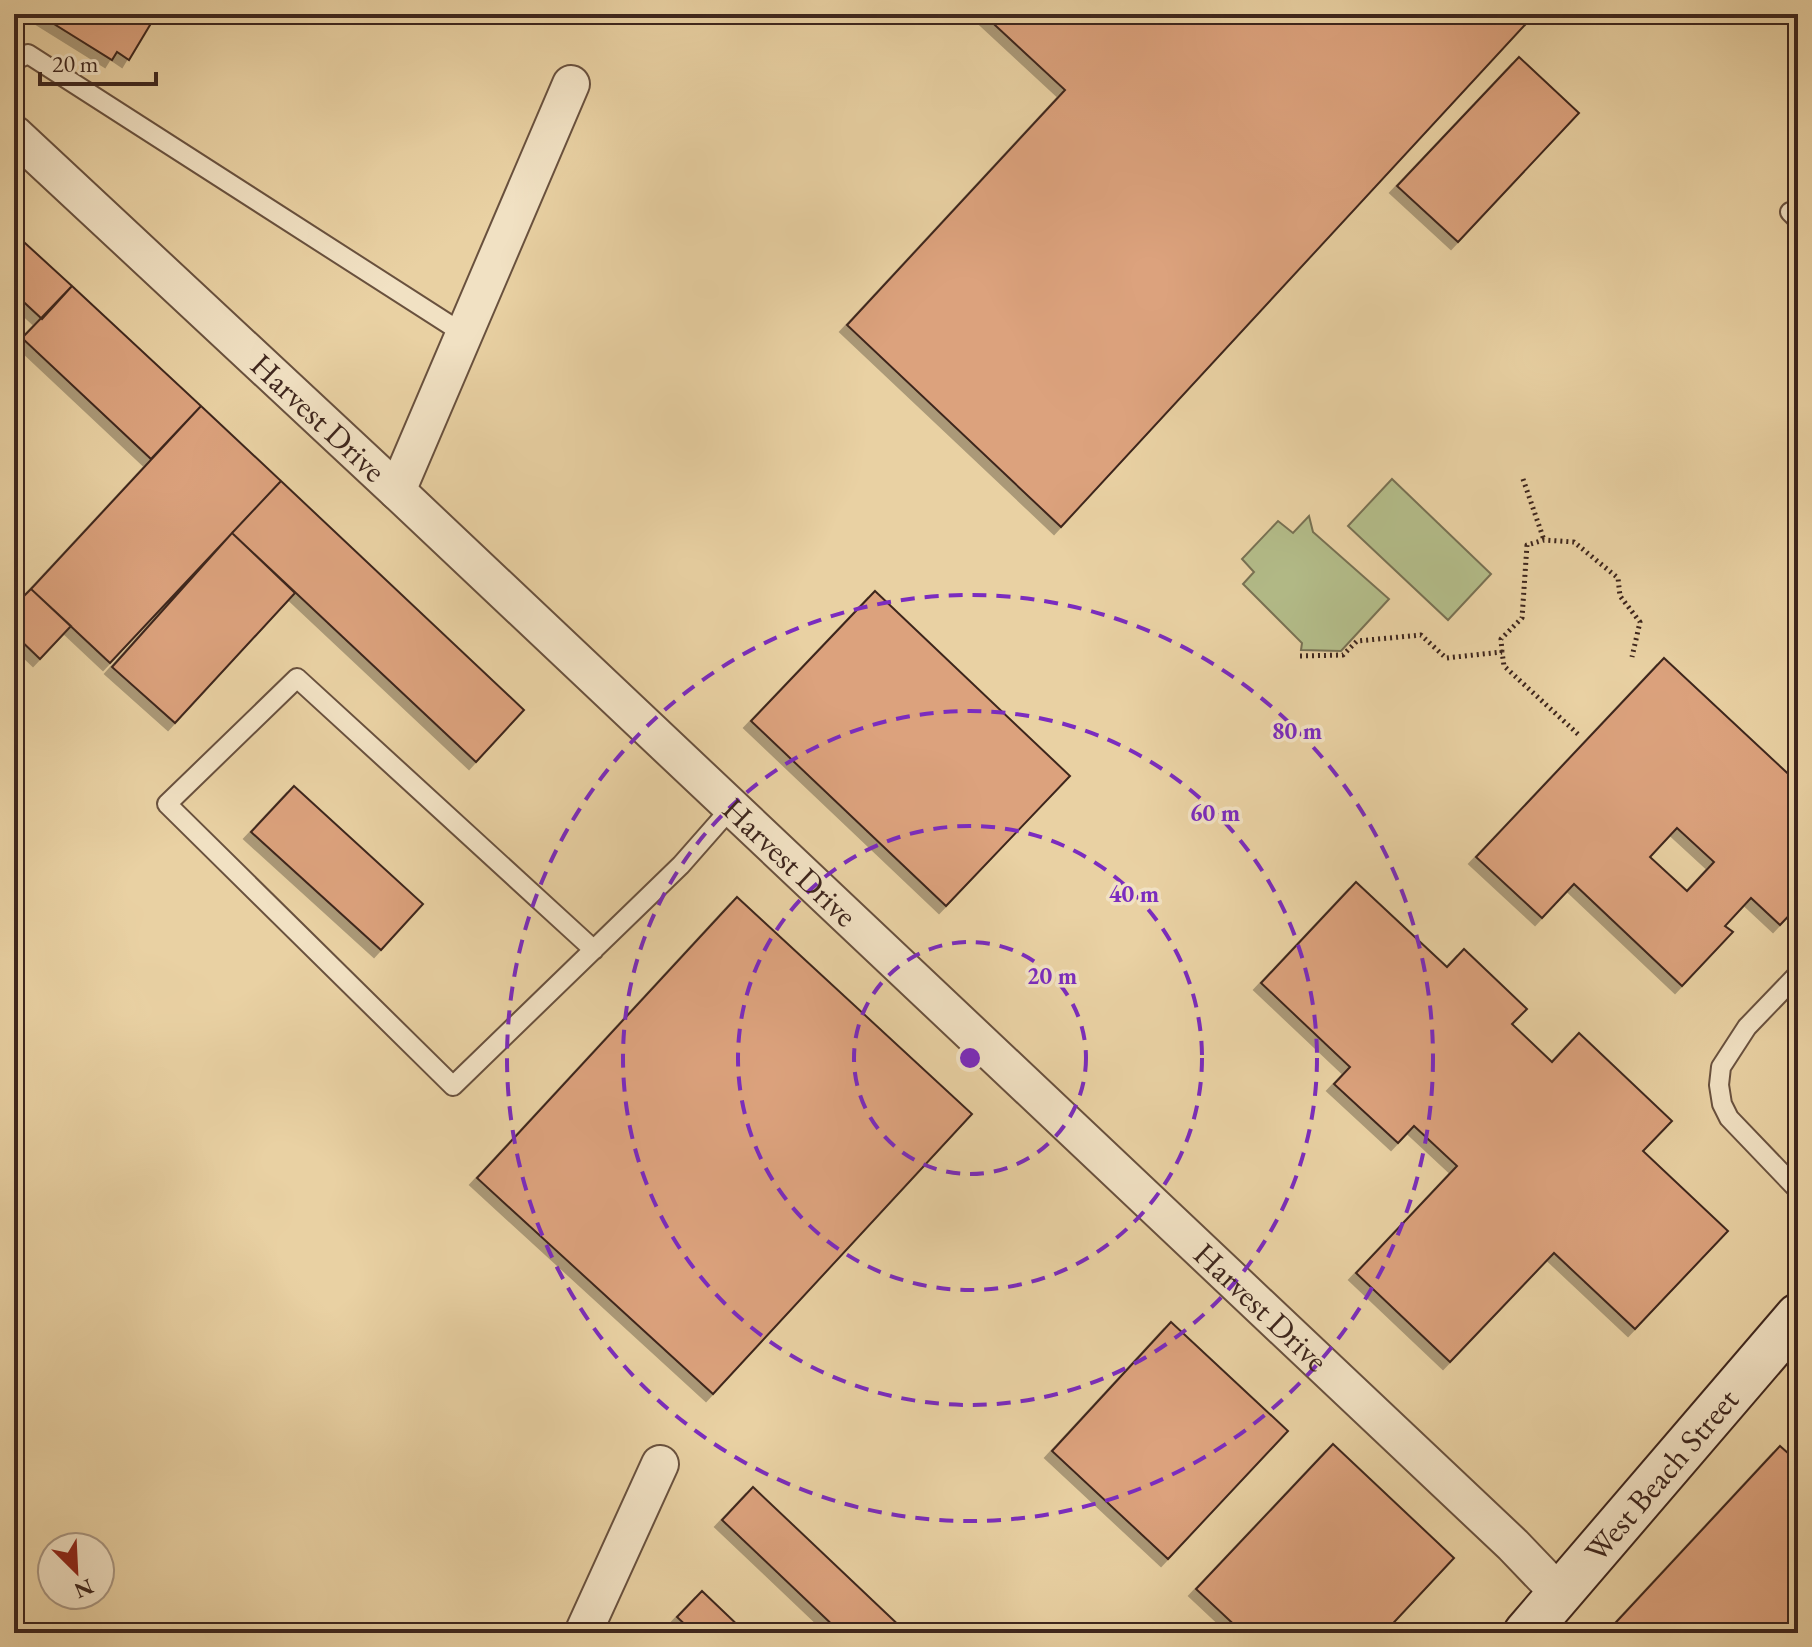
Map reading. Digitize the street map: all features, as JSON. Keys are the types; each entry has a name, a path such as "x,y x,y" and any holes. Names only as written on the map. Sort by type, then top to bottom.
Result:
{"main road":[{"name":"West Beach Street","path":"1526,1633 1798,1316"}],"street":[{"path":"397,491 571,84"},
{"name":"Harvest Drive","path":"14,134 732,807 1513,1545 1560,1594"},
{"path":"583,1633 660,1464"}],"lane":[{"path":"14,61 28,54 464,334"},
{"path":"594,950 297,678 167,804 453,1086 594,950 681,865 732,807"},
{"path":"1798,974 1747,1027 1721,1067 1719,1085 1722,1104 1729,1118 1798,1190"}],"path":[{"path":"1523,479 1544,540"},
{"path":"1580,736 1504,666 1501,639 1522,618 1527,545 1544,540 1574,542 1618,578 1620,596 1640,622 1632,657"},
{"path":"1300,656 1343,655 1357,641 1421,635 1446,658 1502,652"}],"green space":[{"path":"1392,479 1491,574 1448,620 1348,526"},
{"path":"1309,516 1313,532 1389,599 1341,651 1301,650 1302,643 1243,584 1254,572 1242,559 1278,521 1293,533"}],"building":[{"path":"38,14 144,14 153,20 129,60 117,52 112,60"},
{"path":"983,14 1535,14 1061,527 847,325 1065,90"},
{"path":"1519,57 1579,113 1458,242 1397,186"},
{"path":"14,233 72,286 42,319 14,293"},
{"path":"72,286 201,406 151,459 22,338"},
{"path":"201,406 281,481 110,663 31,589"},
{"path":"281,481 524,710 476,762 232,533"},
{"path":"232,533 295,593 175,723 112,667"},
{"path":"31,589 71,626 40,659 14,634 14,606"},
{"path":"875,591 1070,776 946,906 751,721"},
{"path":"1664,658 1798,783 1798,906 1780,925 1751,898 1725,926 1733,932 1682,986 1574,884 1542,918 1476,857","holes":["1677,828 1714,862 1687,891 1650,857"]},
{"path":"294,786 423,904 381,950 251,832"},
{"path":"1356,882 1447,967 1464,949 1527,1009 1512,1024 1552,1062 1579,1033 1672,1121 1643,1151 1728,1231 1635,1329 1554,1253 1450,1362 1356,1273 1457,1166 1414,1126 1398,1143 1334,1084 1350,1067 1261,983"},
{"path":"737,897 972,1114 713,1394 477,1178"},
{"path":"1171,1322 1288,1431 1168,1559 1052,1451"},
{"path":"1333,1444 1454,1558 1384,1633 1243,1633 1196,1589"},
{"path":"1780,1446 1798,1462 1798,1633 1606,1633"},
{"path":"753,1487 907,1633 841,1633 722,1520"},
{"path":"702,1591 746,1633 692,1633 677,1617"}]}
